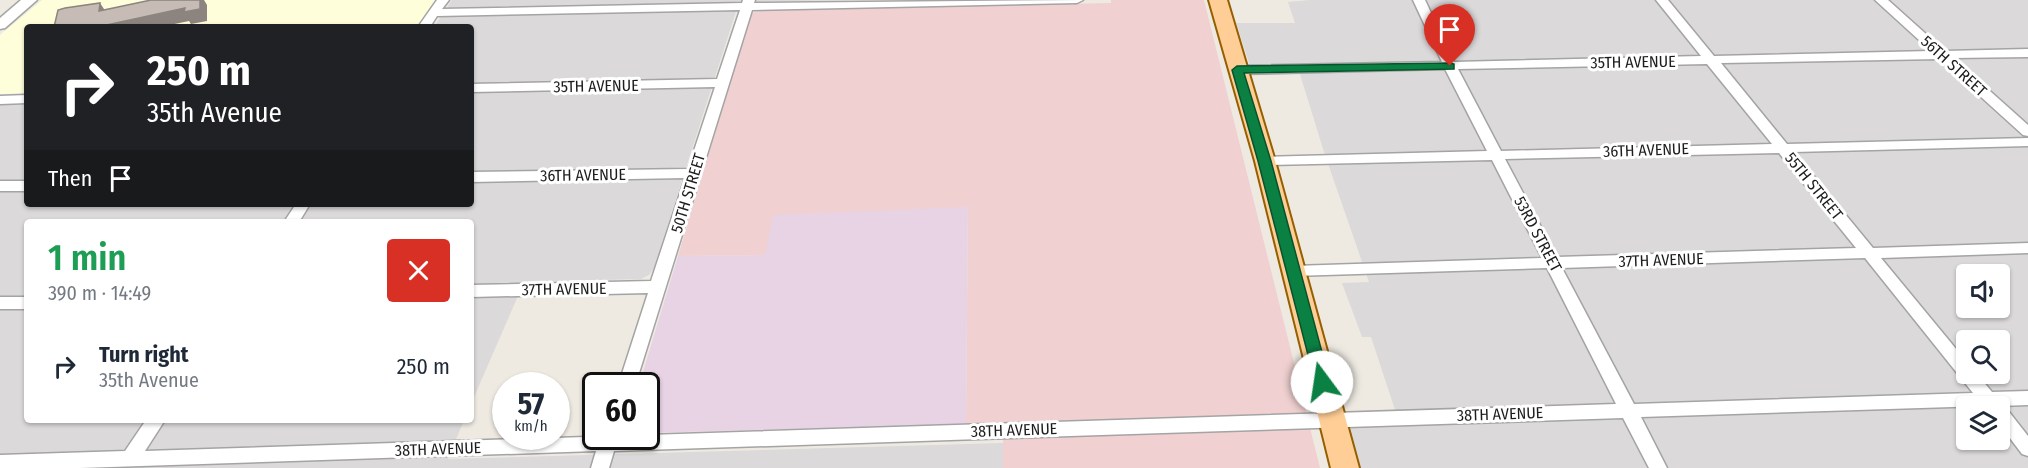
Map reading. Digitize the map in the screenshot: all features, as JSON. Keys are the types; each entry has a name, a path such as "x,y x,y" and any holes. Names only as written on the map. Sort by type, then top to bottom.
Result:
{"main road":[{"path":"1218,0 1264,161 1345,468"}],"street":[{"path":"0,25 30,0"},
{"path":"426,24 443,0"},
{"path":"434,13 748,3 1077,0"},
{"name":"53RD STREET","path":"1419,0 1450,66 1658,468"},
{"name":"55TH STREET","path":"1662,0 1956,360"},
{"name":"56TH STREET","path":"1881,0 2028,132"},
{"name":"50TH STREET","path":"631,372 748,3"},
{"name":"35TH AVENUE","path":"1237,70 2028,53"},
{"name":"35TH AVENUE","path":"474,88 722,83"},
{"path":"0,100 24,99"},
{"name":"36TH AVENUE","path":"1264,161 2028,142"},
{"name":"36TH AVENUE","path":"474,177 694,173"},
{"path":"0,186 24,186"},
{"name":"37TH AVENUE","path":"1293,271 2028,248"},
{"name":"37TH AVENUE","path":"474,291 658,287"},
{"path":"0,303 24,303"},
{"name":"55TH STREET","path":"1976,384 1986,396"},
{"name":"38TH AVENUE","path":"2010,402 2028,398"},
{"name":"38TH AVENUE","path":"660,438 1629,411 1956,407"},
{"path":"130,459 154,423"},
{"name":"55TH STREET","path":"2010,426 2028,449"},
{"name":"38TH AVENUE","path":"0,463 582,441"},
{"path":"600,468 605,450"}],"shaded area":[{"path":"42,0 436,0 419,24 24,24 24,93 0,94 0,35"},
{"path":"452,0 852,0 739,2 654,268 649,275 641,279 524,282 474,397 474,219 24,219 24,423 463,423 448,459 1003,443 1003,468 0,468 0,105 24,104 24,207 474,207 474,24 436,24"},
{"path":"1111,0 1204,0 1320,468 1003,468 1003,423 966,424 968,208 765,255 678,256 750,16 754,12 1111,3"},
{"path":"1310,0 2028,0 2028,468 1339,468 1328,424 1399,422 1371,337 1362,337 1342,283 1369,282 1299,71 1252,72 1236,23 1295,23 1288,2"},
{"path":"968,207 966,424 660,433 660,372 643,372 678,256 765,255 773,215"}],"building":[{"path":"151,0 200,0 200,9 184,12 185,8 111,24 55,24 58,10 100,3 99,11"}],"route":[{"path":"1322,382 1264,161 1237,70 1450,66"}]}
